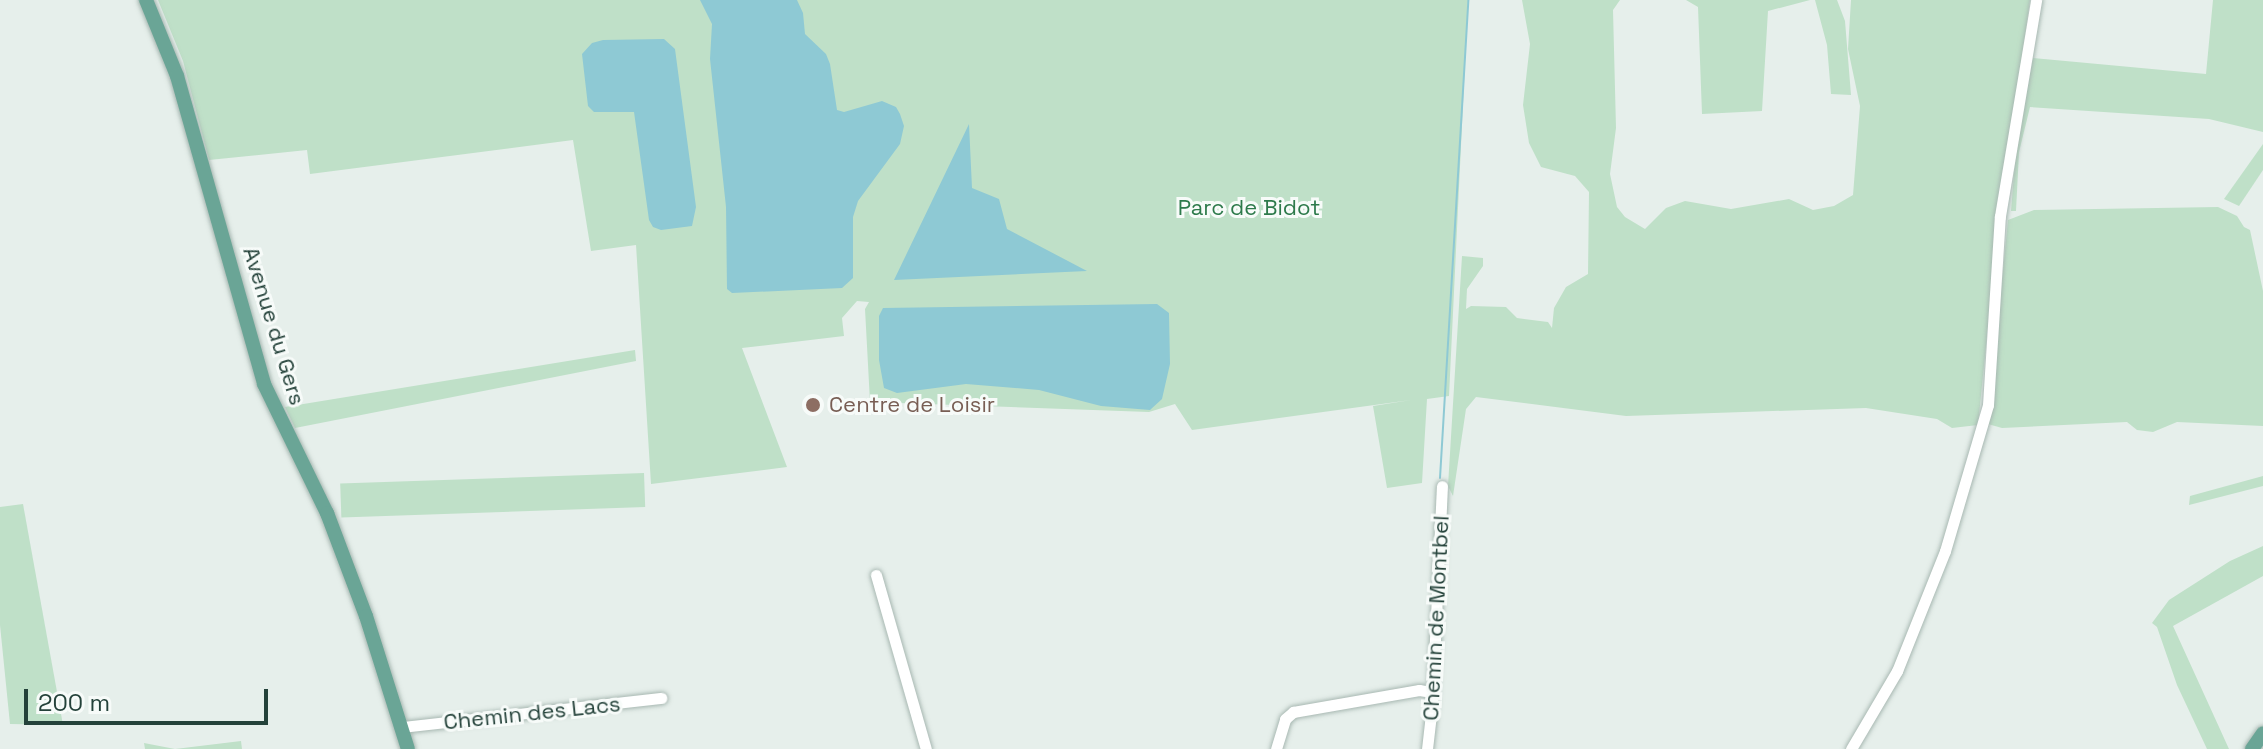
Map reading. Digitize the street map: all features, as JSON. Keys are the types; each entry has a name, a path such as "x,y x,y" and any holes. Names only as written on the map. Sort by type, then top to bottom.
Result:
{"main road":[{"name":"Avenue du Gers","path":"146,0 177,76 264,384 327,513 366,616 408,749"},
{"path":"2252,749 2263,733"}],"street":[{"path":"1851,749 1897,671 1945,551 1988,405 2000,216 2036,0"},
{"name":"Chemin de Montbel","path":"1427,749 1442,486"},
{"path":"876,575 926,749"},
{"path":"1276,749 1285,719 1293,712 1419,690 1431,692"},
{"name":"Chemin des Lacs","path":"402,727 661,698"}],"green space":[{"name":"Parc de Bidot","path":"158,0 1468,0 1449,396 1427,399 1422,483 1387,488 1373,406 1411,400 1192,430 1175,404 1149,412 870,402 865,309 869,302 857,301 842,318 844,336 742,348 787,467 651,484 636,245 591,251 573,140 310,174 307,150 209,160 183,61"},
{"path":"1522,0 1620,0 1613,10 1616,128 1610,174 1617,207 1625,217 1645,229 1666,208 1685,201 1731,209 1789,199 1813,210 1834,206 1853,195 1860,106 1848,49 1851,0 2030,0 1997,237 1978,425 1952,428 1937,419 1866,408 1626,416 1476,397 1466,409 1453,496 1448,486 1462,256 1483,258 1483,266 1467,289 1466,309 1471,306 1506,307 1517,318 1548,322 1552,328 1554,308 1566,287 1588,274 1589,192 1575,176 1541,167 1529,143 1523,105 1530,44"},
{"path":"1686,0 1810,0 1768,11 1762,111 1702,114 1698,7"},
{"path":"1815,0 1837,0 1845,21 1851,95 1831,94 1827,45"},
{"path":"2213,0 2263,0 2263,132 2209,119 2030,107 2019,152 2016,211 2011,211 2016,149 2033,58 2206,74"},
{"path":"2263,144 2263,170 2239,206 2224,199"},
{"path":"2218,207 2237,216 2250,230 2263,291 2263,426 2177,422 2153,432 2137,430 2127,422 2002,428 1988,424 2008,220 2034,210"},
{"path":"635,350 636,361 295,428 285,407"},
{"path":"644,473 645,507 341,518 340,484"},
{"path":"2263,476 2263,486 2189,505 2190,496"},
{"path":"23,504 63,725 10,724 0,625 0,507"},
{"path":"2263,546 2263,576 2173,626 2229,749 2207,749 2177,685 2157,627 2152,623 2169,600 2230,561"},
{"path":"241,741 242,749 175,749"},
{"path":"144,743 175,749 145,749"}],"water":[{"path":"700,0 797,0 803,13 805,34 826,54 830,64 837,110 844,112 882,101 896,107 900,114 904,126 900,144 858,201 853,217 853,278 842,288 732,293 727,289 726,207 710,59 712,24"},
{"path":"664,39 675,49 696,207 692,226 661,230 653,227 649,220 634,112 594,112 588,106 582,54 592,43 603,40"},
{"path":"969,124 972,188 999,199 1007,229 1087,271 894,280"},
{"path":"1157,304 1169,313 1170,364 1162,399 1150,410 1101,406 1039,390 966,384 897,393 884,388 879,360 879,316 883,308"}],"waterway":[{"path":"1440,478 1468,0"}],"place":[{"name":"Centre de Loisir","path":"813,405"}]}
